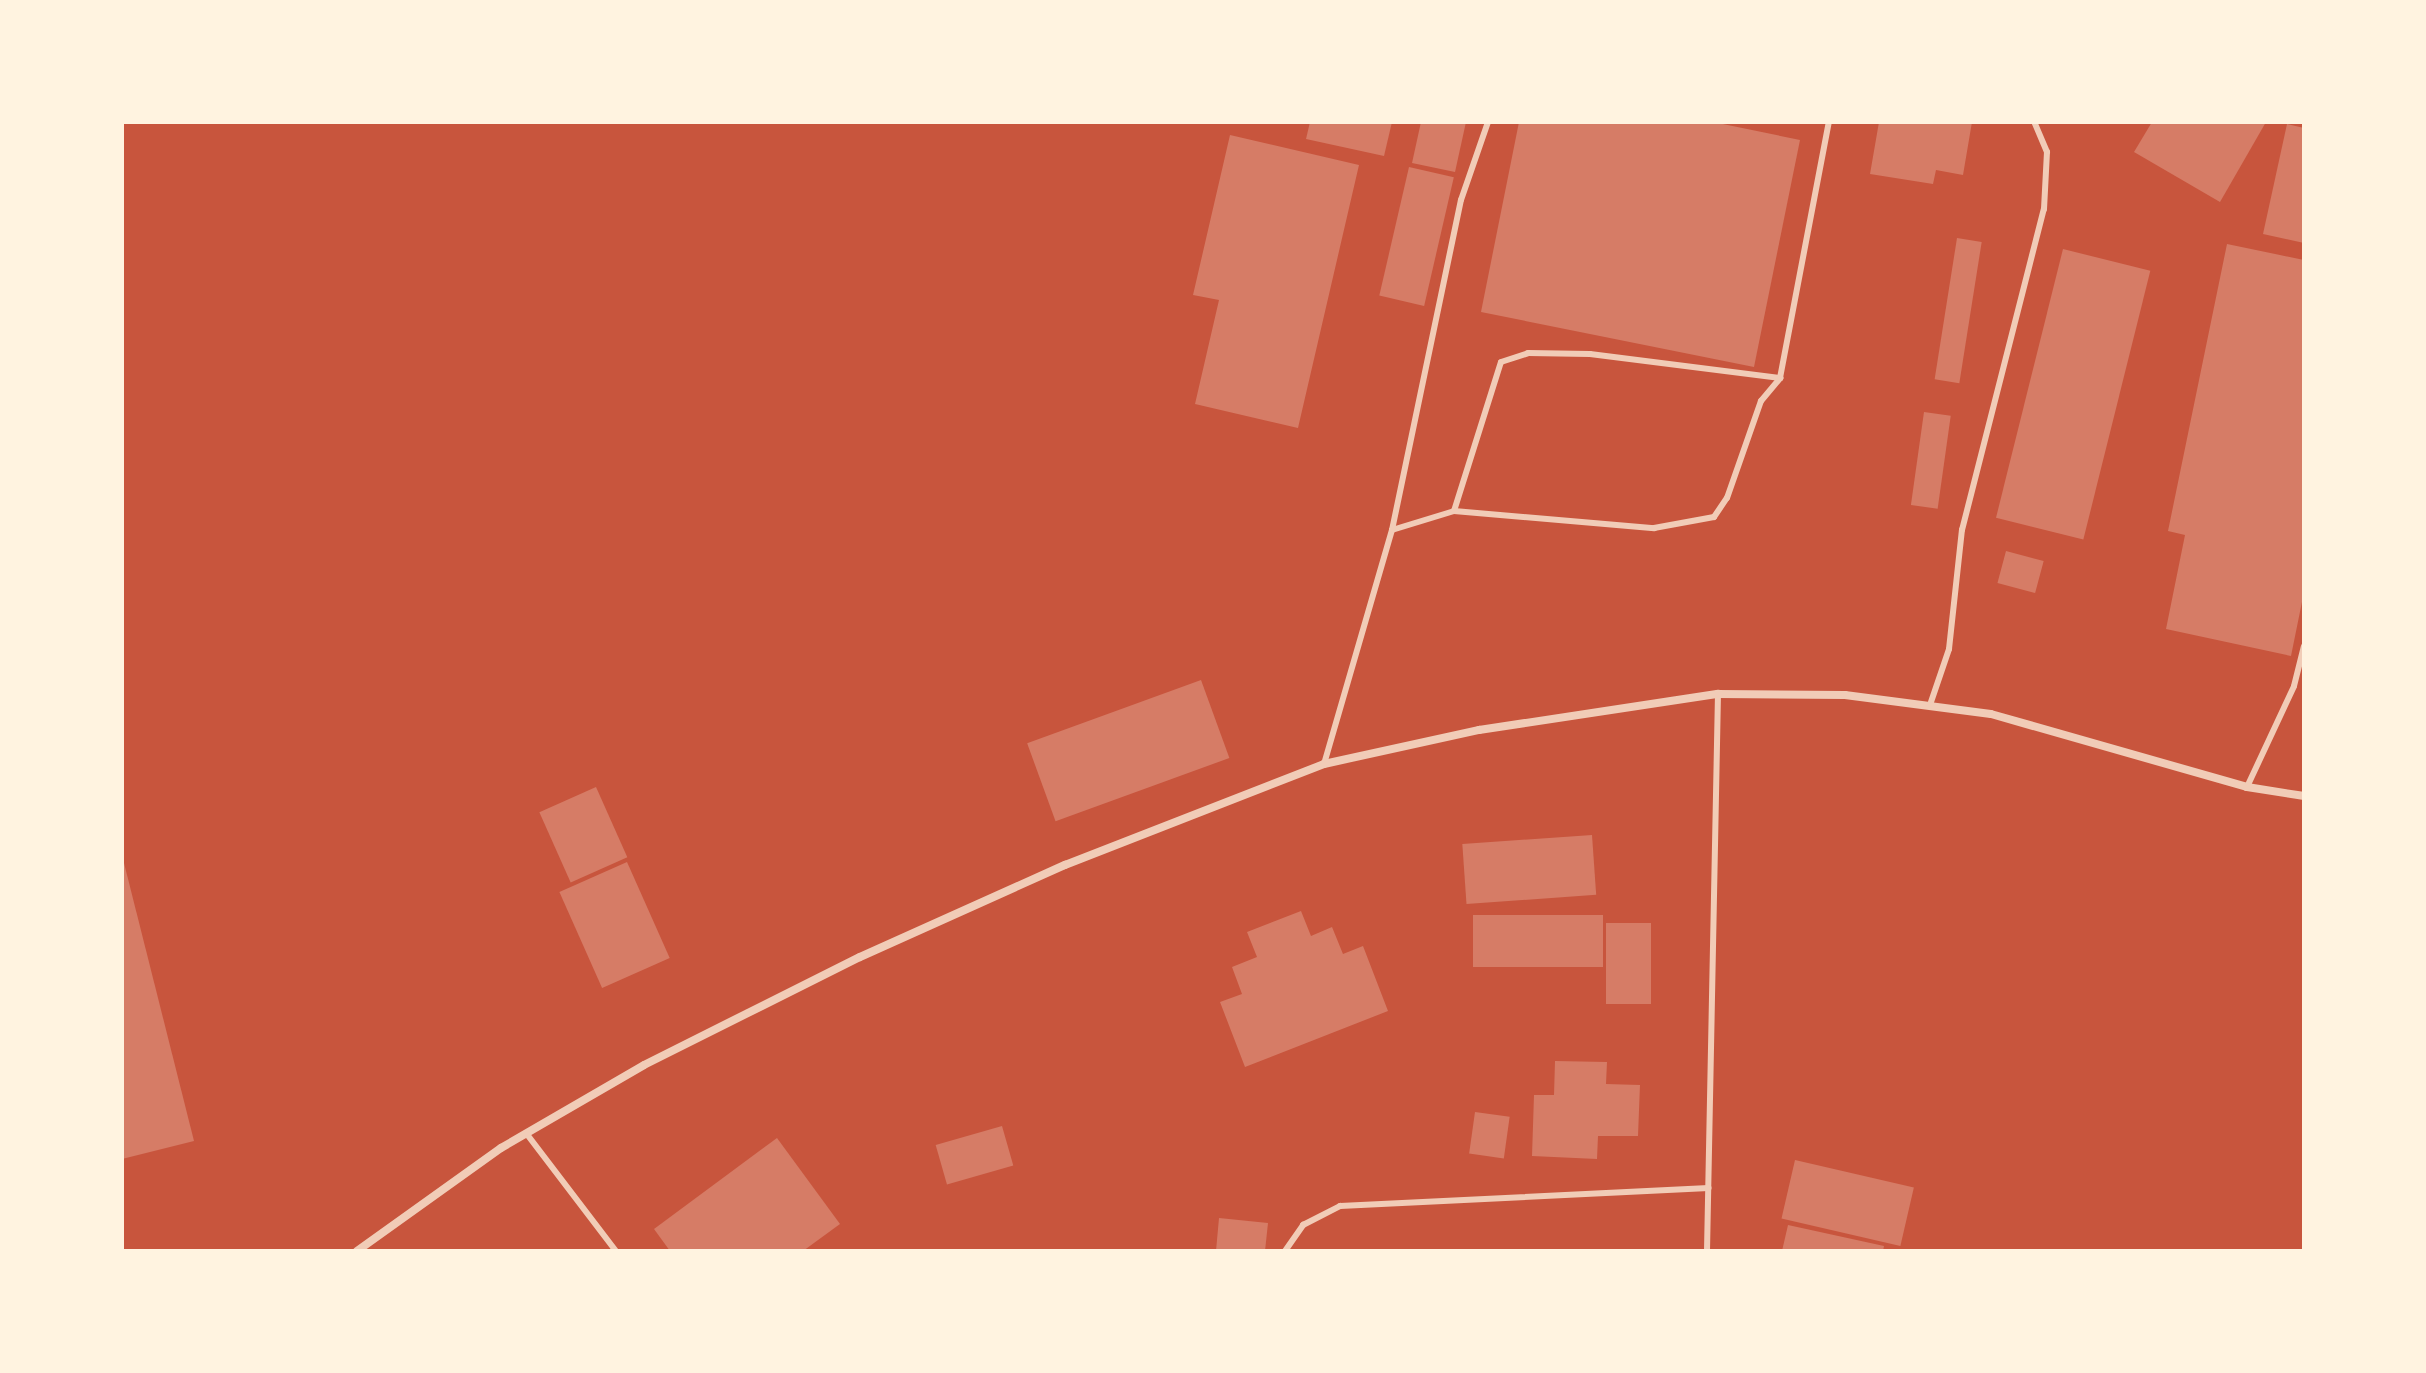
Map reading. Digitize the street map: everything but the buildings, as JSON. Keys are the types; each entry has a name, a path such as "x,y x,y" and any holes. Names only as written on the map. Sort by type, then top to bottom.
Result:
{"street":[{"path":"357,1251 526,1133 644,1065 860,957 1197,809 1324,764 1479,730 1718,694 1845,695 1931,702 1991,714 2247,787 2304,796"}],"lane":[{"path":"1324,764 1392,530 1461,200 1488,122"},
{"path":"1392,530 1454,511 1654,528 1714,517 1727,498 1761,401 1780,378 1829,122"},
{"path":"1931,702 1949,649 1962,530 2044,209 2047,152 2034,122"},
{"path":"1454,511 1501,362 1528,353 1590,354 1780,378"},
{"path":"2247,787 2294,686 2304,646"},
{"path":"1707,1251 1718,694"},
{"path":"526,1133 616,1251"},
{"path":"1285,1251 1303,1225 1340,1206 1709,1188"}]}
